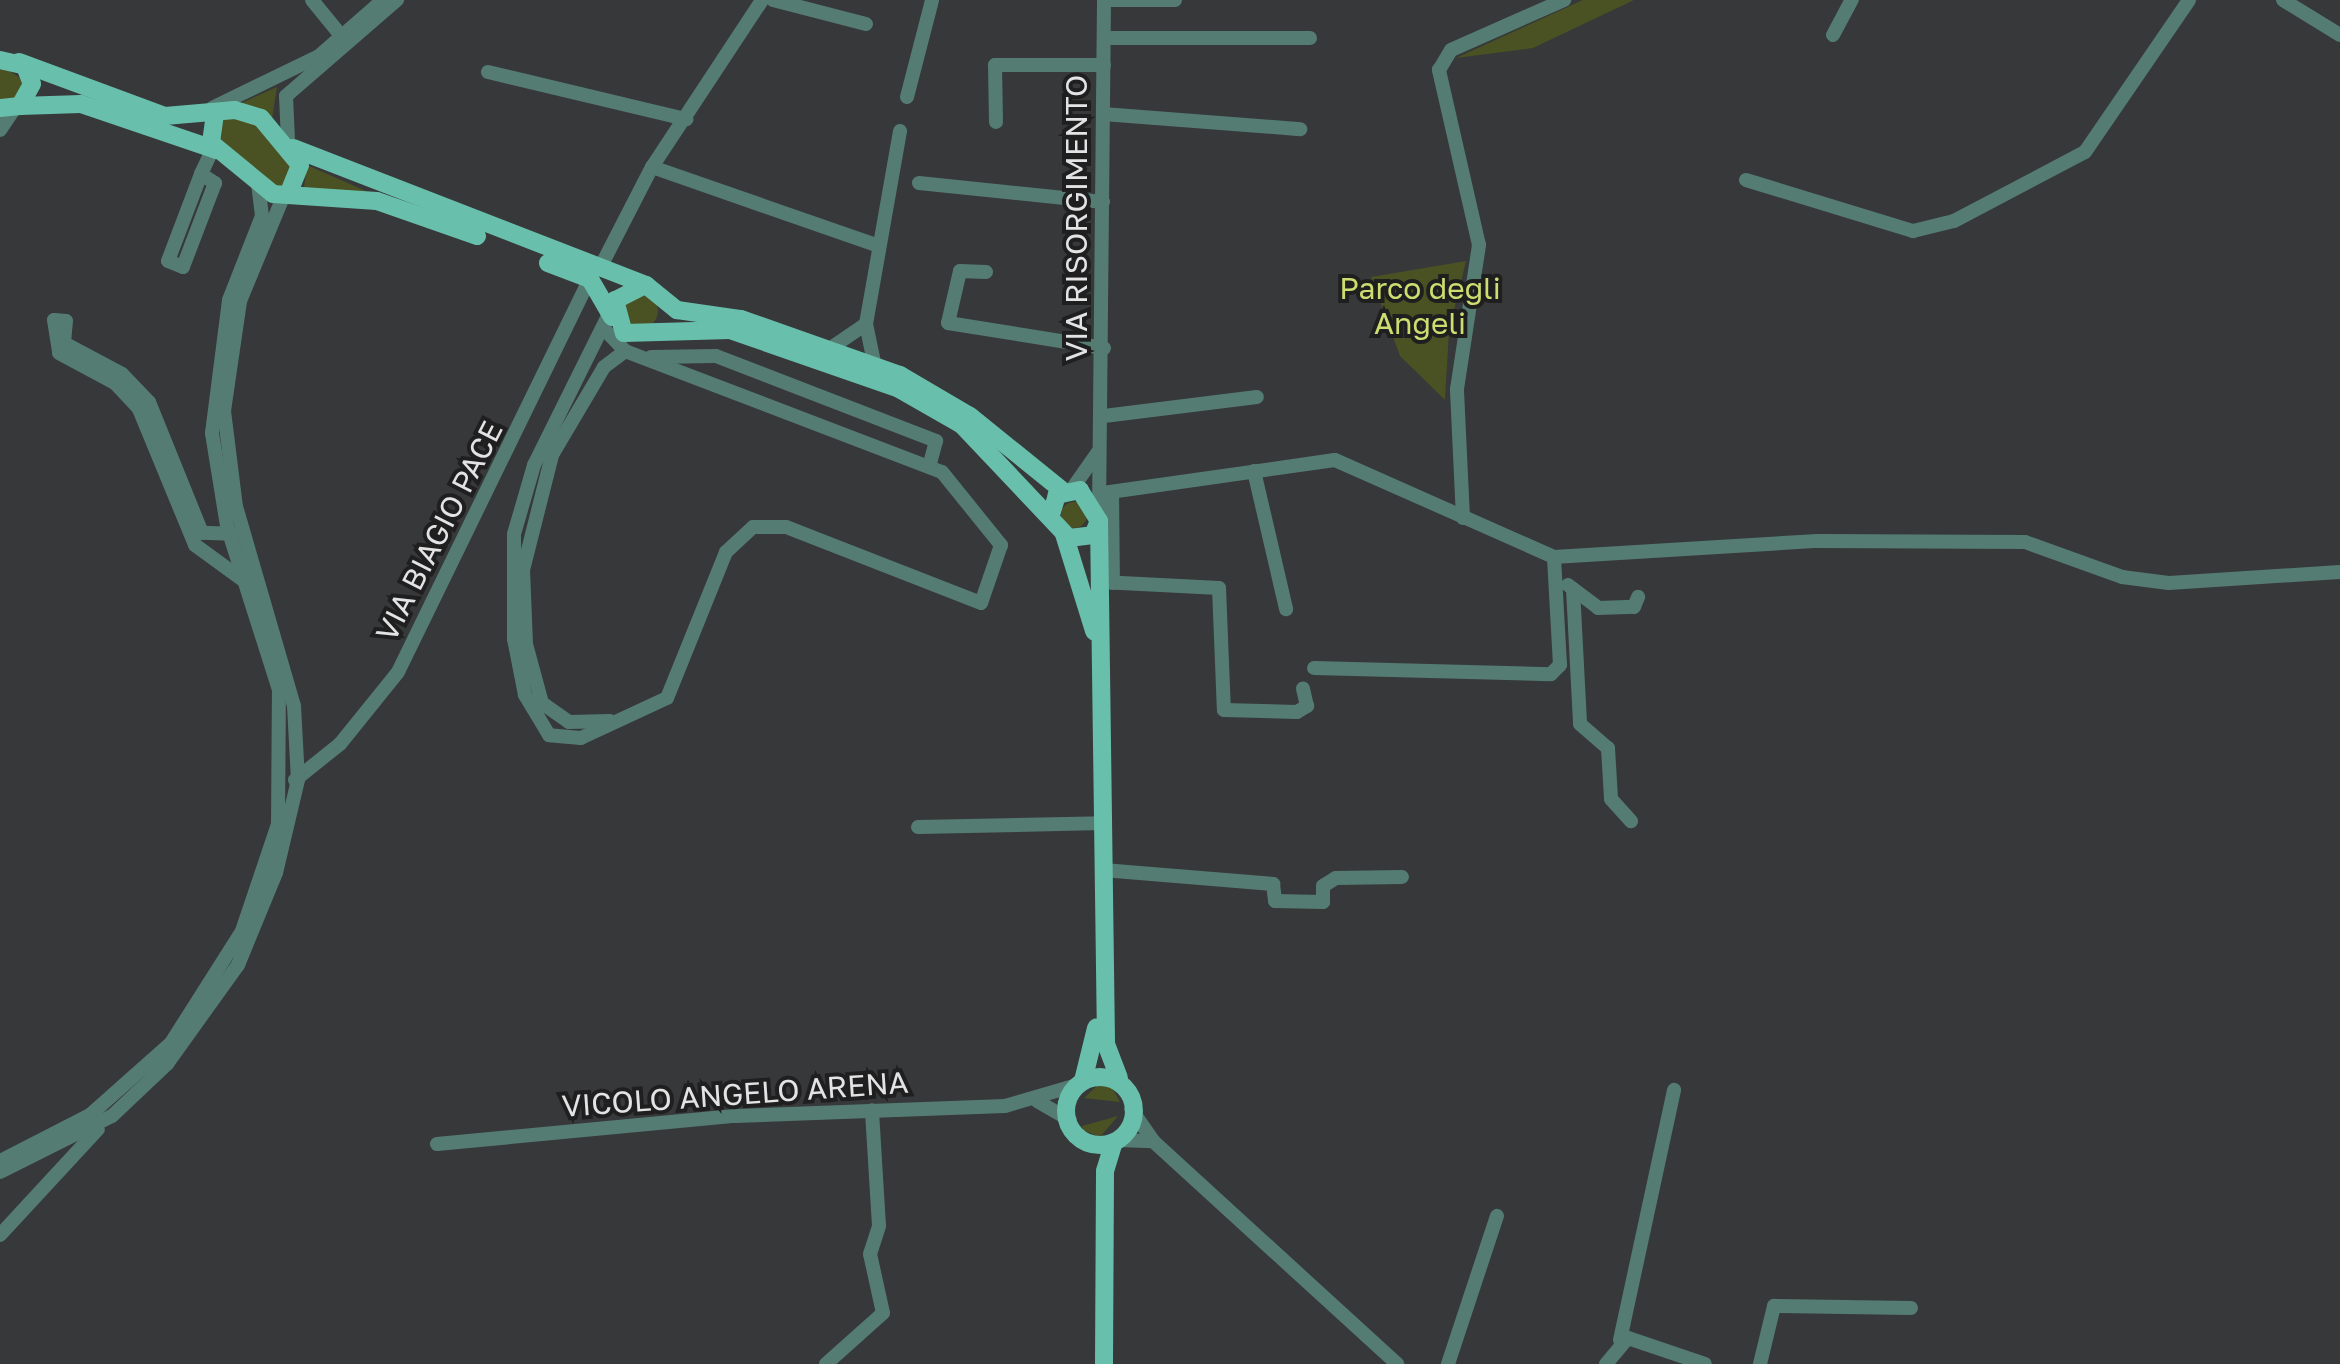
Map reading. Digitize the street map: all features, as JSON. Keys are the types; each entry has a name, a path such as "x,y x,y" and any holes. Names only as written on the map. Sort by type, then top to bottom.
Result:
{"main road":[{"path":"8,58 32,84 12,108"},
{"path":"8,58 187,118 222,108 247,112 290,144 595,274 610,317 640,346"},
{"path":"12,108 81,104 216,149 258,183 286,195 390,204 595,274 646,285 662,298 875,367 970,416 1099,517 1108,582 1102,691 1106,1044 1131,1109 1104,1171 1104,1364"},
{"path":"216,149 207,128 222,108"},
{"path":"286,195 301,174 290,144"},
{"path":"610,317 624,289 646,285"},
{"path":"640,346 664,319 662,298"},
{"path":"640,346 730,330 899,389 962,425 1052,515 1064,534 1087,596 1102,691"},
{"path":"1052,515 1068,490"},
{"path":"1064,534 1082,539 1099,517"},
{"path":"1103,938 1096,1045 1070,1120 1094,1171 1103,1281"},
{"path":"1082,1083 1119,1078"},
{"path":"1081,1142 1116,1141"}],"street":[{"path":"312,0 344,38"},
{"path":"222,108 344,38 383,0"},
{"path":"286,96 398,0"},
{"name":"VIA BIAGIO PACE","path":"291,779 367,715 421,629 595,274 652,167 762,0"},
{"path":"774,0 866,24"},
{"path":"906,96 932,0"},
{"path":"1104,0 1175,0"},
{"name":"VIA RISORGIMENTO","path":"1102,436 1104,0"},
{"path":"1463,518 1457,389 1480,244 1439,70 1452,50 1564,0"},
{"path":"1832,35 1852,0"},
{"path":"1746,180 1913,231 1954,221 2085,152 2189,0"},
{"path":"2288,2 2339,37"},
{"path":"1104,38 1310,38"},
{"path":"996,122 995,65 1104,66"},
{"path":"488,72 686,119"},
{"path":"280,77 286,96 290,144"},
{"path":"0,130 12,108"},
{"path":"1103,114 1300,129"},
{"path":"875,367 866,324 900,131"},
{"path":"201,174 215,182 183,267 168,261 201,174 216,149"},
{"path":"652,167 879,246"},
{"path":"0,1172 37,1158 112,1116 208,1003 262,914 291,779 291,687 244,554 229,533 213,458 222,359 262,216 258,183"},
{"path":"919,183 1104,202"},
{"path":"222,359 240,302 286,195"},
{"path":"986,272 960,271 948,322 1104,348"},
{"path":"610,317 525,488 511,614 540,726 569,741 673,690 726,552 753,528 786,526 981,603 1001,545 930,464 845,433 640,346"},
{"path":"828,350 866,324"},
{"path":"229,533 200,529 141,391 58,342 132,399 190,537 250,589"},
{"path":"616,721 569,722 542,703 526,644 523,570 552,455 604,368 640,346 716,356 936,441 930,464"},
{"path":"1104,416 1257,398"},
{"path":"845,433 854,410"},
{"path":"1068,490 1090,472 1102,436"},
{"path":"1102,436 1108,582 1219,588 1224,710 1297,712 1307,706 1302,688"},
{"path":"1107,492 1254,471 1358,463 1463,518 1558,557 1818,540 2025,542 2122,577 2170,583 2340,572"},
{"path":"1254,471 1286,609"},
{"path":"1099,517 1107,492"},
{"path":"217,558 229,533"},
{"path":"217,558 244,554"},
{"path":"244,554 279,690 291,779"},
{"path":"1558,557 1569,585 1580,724 1608,748 1611,799 1631,821"},
{"path":"1314,668 1551,674 1560,665 1558,557"},
{"path":"1569,585 1598,608 1634,607 1638,597"},
{"path":"1569,585 1575,746"},
{"path":"918,827 1103,823"},
{"path":"1103,870 1274,884 1275,902 1323,902 1323,886 1336,878 1402,877"},
{"path":"44,1184 90,1116 159,1056 208,1003"},
{"path":"1036,1101 1082,1083"},
{"path":"1606,1364 1620,1340 1674,1090"},
{"path":"1036,1101 1070,1120"},
{"name":"VICOLO ANGELO ARENA","path":"437,1144 1036,1101"},
{"path":"1131,1109 1153,1141 1398,1364"},
{"path":"826,1364 882,1312 870,1254 878,1226 872,1110"},
{"path":"0,1161 72,1139"},
{"path":"0,1234 44,1184 72,1139"},
{"path":"1116,1141 1153,1141"},
{"path":"37,1158 51,1170"},
{"path":"1448,1364 1497,1216"},
{"path":"1760,1364 1774,1306 1911,1308"},
{"path":"1620,1340 1705,1364"}],"green space":[{"path":"1583,0 1634,0 1533,48 1456,58"},
{"path":"0,65 25,81 20,98 0,103"},
{"path":"277,87 272,119 239,104"},
{"path":"242,116 278,140 294,174 280,190 217,141 222,118"},
{"path":"307,165 375,195 304,188"},
{"name":"Parco degli Angeli","path":"1466,261 1449,331 1445,400 1400,356 1371,277"},
{"path":"641,294 653,299 658,311 653,323 641,328 629,323 624,311 629,299"},
{"path":"1074,502 1083,506 1087,515 1083,524 1074,528 1065,524 1061,515 1065,506"},
{"path":"1099,1084 1110,1084 1120,1102 1084,1098"},
{"path":"1118,1116 1100,1137 1083,1130 1082,1126"}]}
